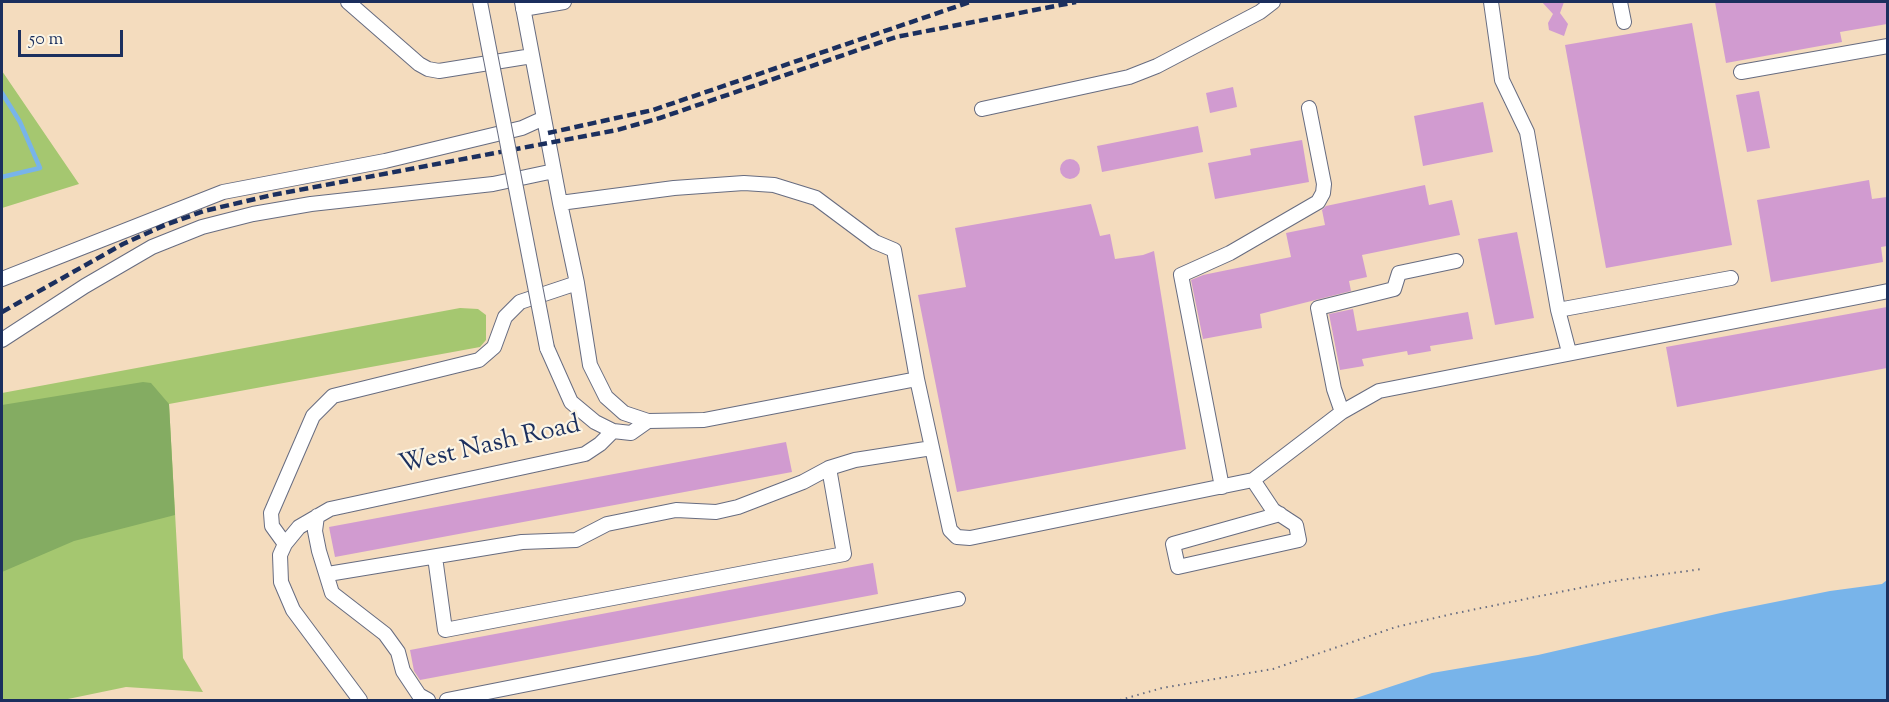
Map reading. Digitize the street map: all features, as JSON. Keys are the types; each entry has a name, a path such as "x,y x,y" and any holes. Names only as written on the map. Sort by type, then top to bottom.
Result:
{"street":[{"path":"348,2 419,64 428,69 439,71 532,57"},
{"name":"West Nash Road","path":"285,544 299,526 345,505 585,454 613,431 595,422 571,402 547,348 480,2"},
{"path":"564,2 522,5 577,283 590,365 606,397 624,413 648,421 705,420 917,379"},
{"path":"982,109 1129,77 1157,66 1250,17 1273,2"},
{"path":"1491,2 1502,80 1527,132 1558,310 1569,352"},
{"path":"1620,2 1624,22"},
{"path":"1741,72 1887,46"},
{"path":"1222,487 1181,274 1230,253 1318,202 1323,193 1324,184 1309,108"},
{"path":"2,279 223,192 385,161 522,128 544,118"},
{"path":"2,340 85,286 143,253 202,228 253,214 311,204 492,184 554,171"},
{"path":"560,203 674,188 744,183 774,185 816,198 875,242 894,250 917,379 950,530 957,537 970,538 1253,480 1342,412 1379,391 1887,291"},
{"path":"1342,412 1334,389 1317,308 1394,289 1399,273 1456,261"},
{"path":"1558,310 1731,278"},
{"path":"360,700 293,610 282,582 280,555 285,544 272,526 271,513 314,416 333,396 479,360 494,347 505,317 511,309 528,298 577,283"},
{"path":"613,431 631,433 648,421"},
{"path":"328,574 522,542 576,540 606,524 676,510 716,512 738,507 803,482 829,468 855,460 932,448"},
{"path":"435,557 445,630 844,554 829,468"},
{"path":"1253,480 1273,510 1280,514 1296,525 1299,540 1178,567 1173,544 1280,514"},
{"path":"317,516 315,531 332,593 385,634 398,652 403,671 419,695 428,700"},
{"path":"447,700 958,599"}],"path":[{"path":"1120,700 1162,688 1273,669 1396,627 1452,614 1614,581 1702,569"}],"green space":[{"path":"2,71 79,184 2,208"},
{"path":"460,308 478,309 486,315 486,340 480,347 169,404 183,658 203,692 126,687 63,700 2,700 2,393"},
{"path":"143,382 151,383 169,404 175,515 74,541 2,572 2,405"}],"water":[{"path":"1887,580 1887,700 1350,700 1432,673 1538,655 1725,612 1830,591 1882,584"}],"building":[{"path":"1542,2 1564,2 1560,13 1568,24 1564,36 1549,30 1548,23 1553,14"},
{"path":"1715,2 1887,2 1887,24 1840,32 1842,42 1726,63"},
{"path":"1692,23 1732,245 1606,268 1565,45"},
{"path":"1233,87 1237,107 1210,113 1206,93"},
{"path":"1759,91 1770,148 1747,152 1736,95"},
{"path":"1483,102 1493,152 1423,166 1414,116"},
{"path":"1198,126 1203,152 1102,172 1097,146"},
{"path":"1302,140 1309,182 1215,199 1208,163 1251,155 1250,149"},
{"path":"1070,159 1077,162 1080,169 1077,176 1070,179 1063,176 1060,169 1063,162"},
{"path":"1869,180 1872,199 1887,197 1887,246 1881,247 1883,262 1771,282 1757,200"},
{"path":"1425,185 1429,205 1452,200 1460,235 1362,255 1367,277 1349,281 1351,291 1260,314 1262,328 1203,339 1191,280 1203,275 1291,257 1286,233 1325,225 1322,210 1326,206"},
{"path":"1091,204 1100,236 1110,234 1115,259 1154,251 1186,449 957,492 918,295 966,287 955,228"},
{"path":"1517,232 1534,318 1495,325 1478,239"},
{"path":"1887,307 1887,368 1677,407 1666,347"},
{"path":"1353,309 1357,331 1468,312 1473,339 1430,346 1431,351 1408,355 1407,351 1362,359 1364,366 1340,370 1329,314"},
{"path":"786,442 792,472 335,557 329,527"},
{"path":"873,563 878,594 420,680 414,671 410,650"}],"waterway":[{"path":"2,93 20,122 40,168 2,177"}],"railway":[{"path":"548,133 653,110 970,2"},
{"path":"2,312 123,244 204,211 272,195 617,130 660,118 896,37 1076,2"}]}
